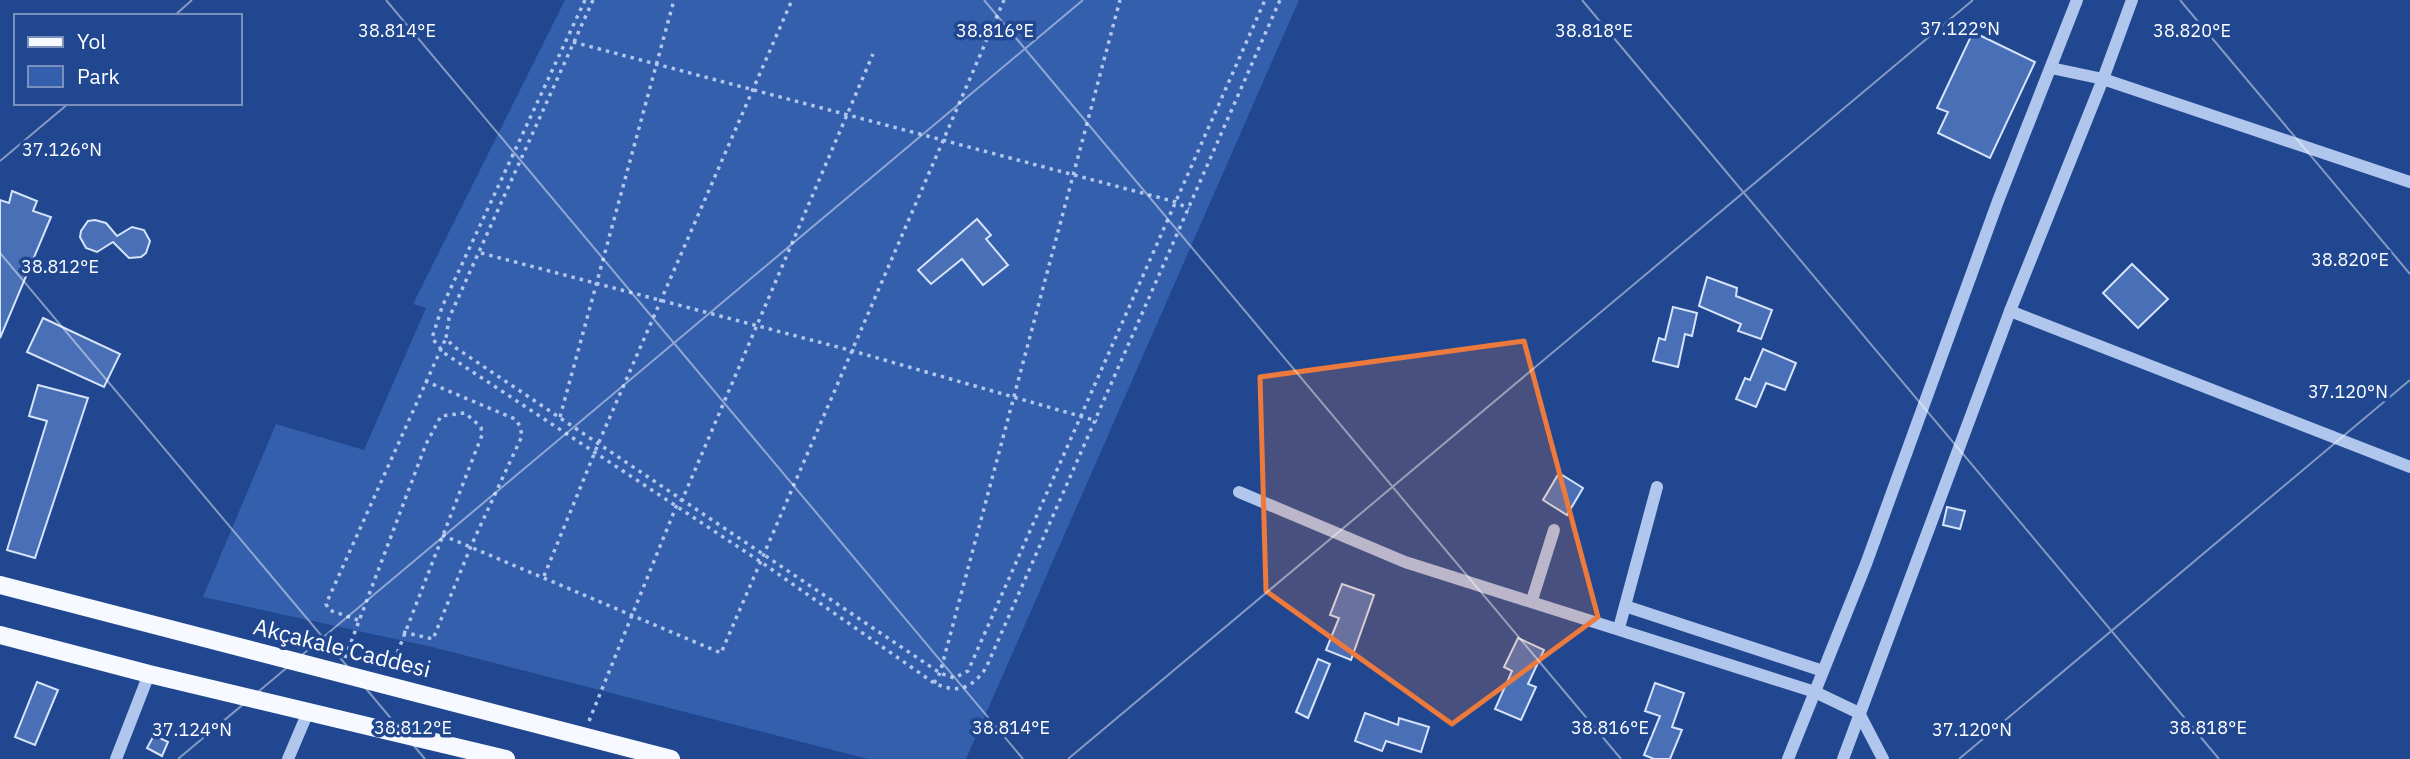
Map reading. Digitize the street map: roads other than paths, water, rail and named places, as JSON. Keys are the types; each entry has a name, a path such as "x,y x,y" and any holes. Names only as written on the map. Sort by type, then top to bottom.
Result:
{"main road":[{"name":"Akçakale Caddesi","path":"0,585 671,759"},
{"path":"0,635 149,674 506,759"}],"street":[{"path":"1788,759 1866,564 1998,201 2077,0"},
{"path":"1843,759 2010,311 2132,0"},
{"path":"2051,68 2103,79 2410,182"},
{"path":"2010,311 2410,467"},
{"path":"1619,628 1657,487"},
{"path":"1239,492 1405,562 1532,600 1815,692 1859,713 1883,759"},
{"path":"1532,600 1554,530"},
{"path":"1625,606 1823,671"},
{"path":"116,759 149,674"},
{"path":"288,759 308,712"}]}
